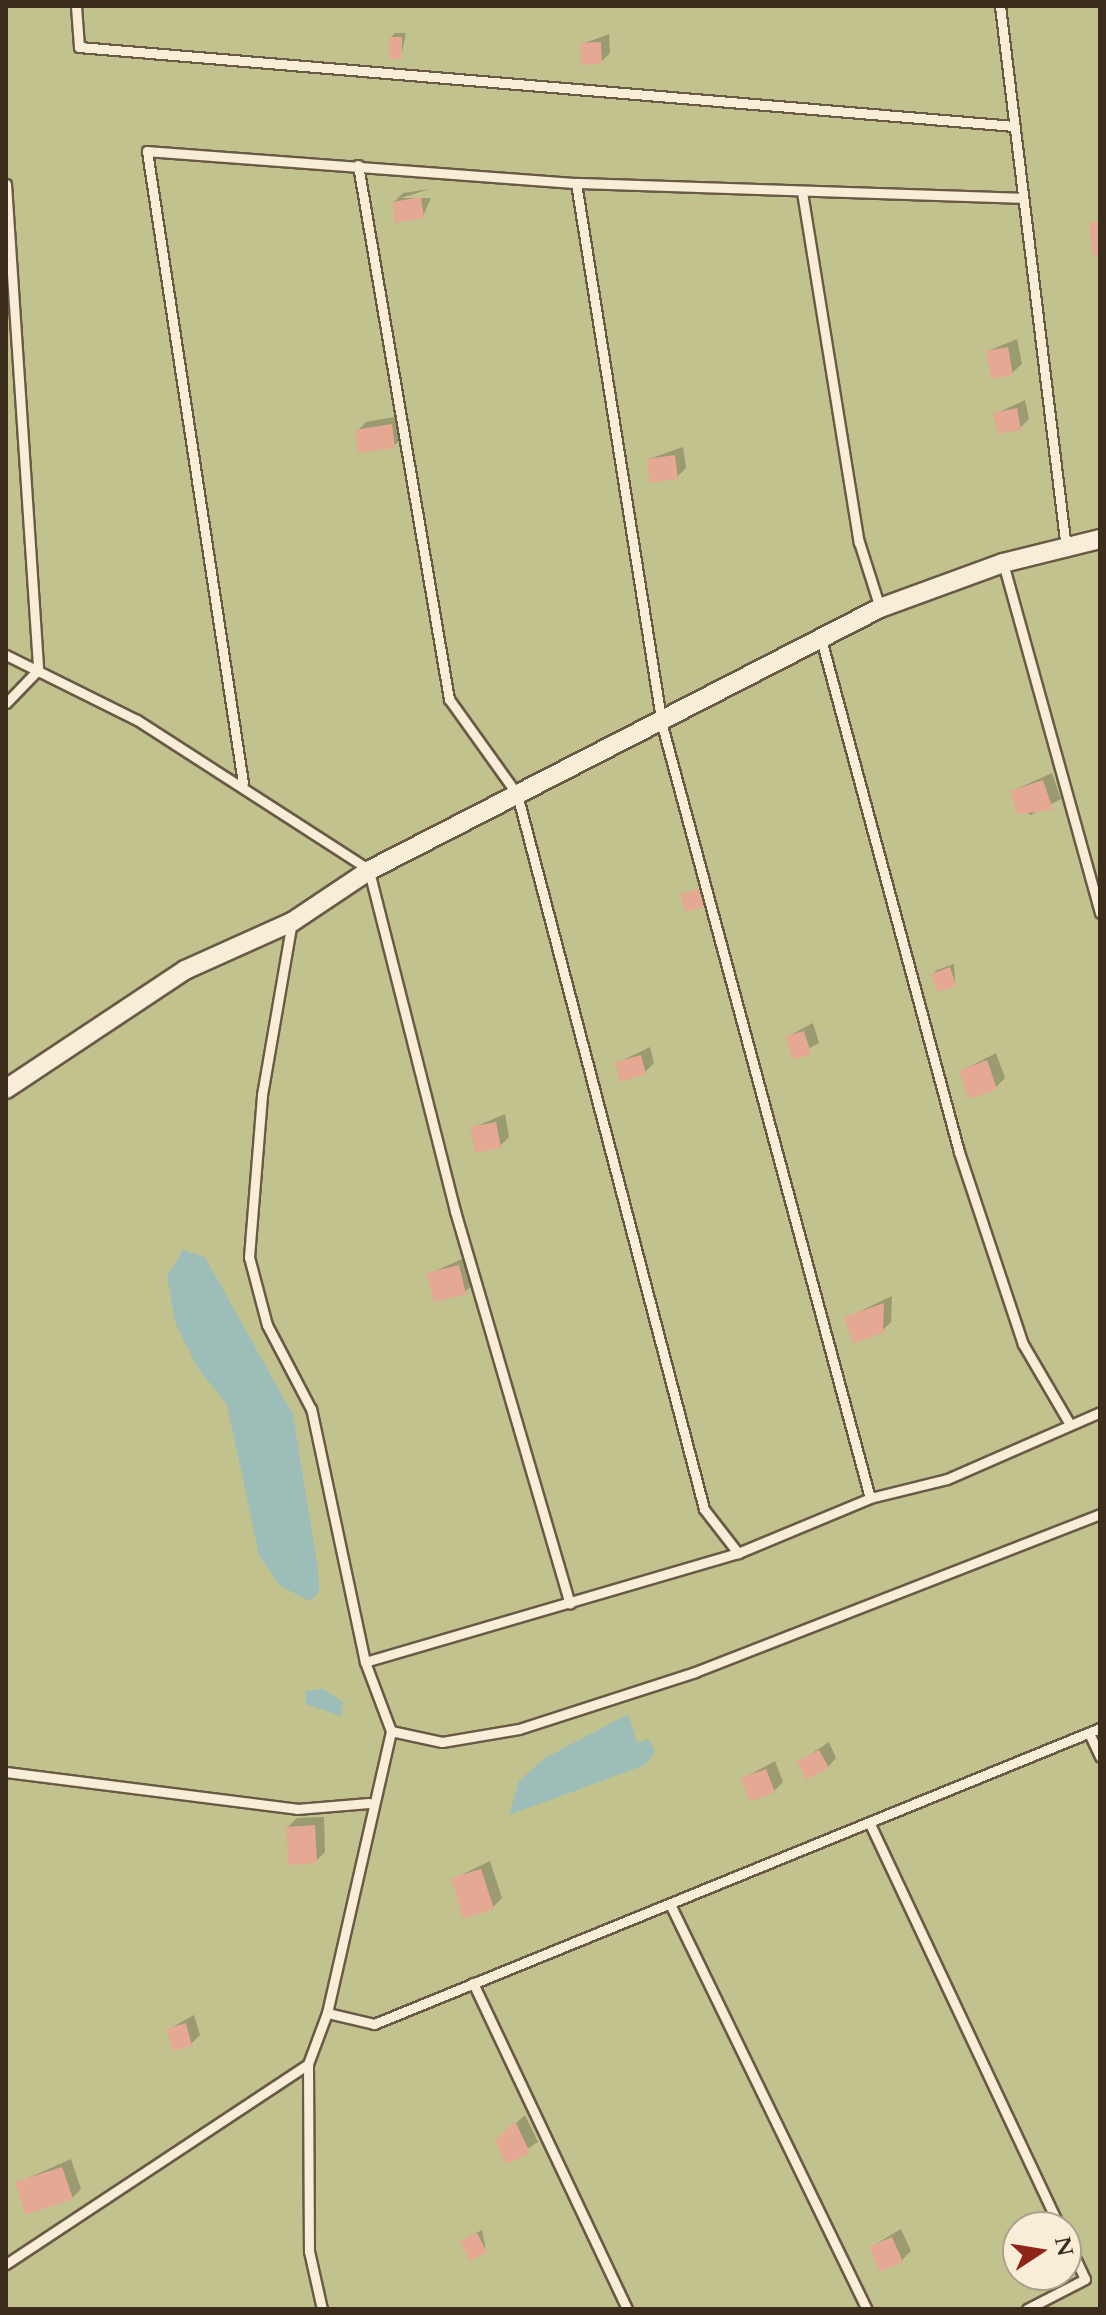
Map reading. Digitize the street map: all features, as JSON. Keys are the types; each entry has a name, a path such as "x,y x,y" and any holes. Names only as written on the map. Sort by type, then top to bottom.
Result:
{"street":[{"path":"6,1089 185,970 292,922 370,872 517,794 662,725 880,608 1003,563 1100,539"}],"lane":[{"path":"76,6 79,47 1014,126"},
{"path":"1000,6 1066,548"},
{"path":"243,783 147,151 576,183 1022,198"},
{"path":"358,165 449,699 517,794 704,1509 738,1553"},
{"path":"576,183 662,725 870,1498"},
{"path":"6,184 38,670 6,703"},
{"path":"802,192 859,542 880,608"},
{"path":"1003,563 1100,913"},
{"path":"821,639 959,1152 1023,1344 1068,1421"},
{"path":"6,655 243,783 370,872 455,1211 570,1604"},
{"path":"292,922 262,1095 249,1257 267,1325 311,1409 365,1662 391,1731 369,1803 327,2013 308,2064 309,2251 322,2309"},
{"path":"365,1662 738,1553 870,1498 947,1479 1068,1421 1100,1412"},
{"path":"391,1731 442,1742 519,1729 695,1672 1100,1514"},
{"path":"327,2013 374,2024 1100,1728"},
{"path":"1089,1733 1100,1757"},
{"path":"6,1772 297,1809 369,1803"},
{"path":"870,1824 1052,2211"},
{"path":"670,1904 867,2309"},
{"path":"473,1983 627,2309"},
{"path":"6,2264 308,2064"},
{"path":"1027,2309 1062,2291"}],"green space":[{"path":"6,6 1100,6 1100,2309 6,2309"}],"water":[{"path":"183,1250 205,1257 293,1415 318,1568 319,1592 310,1601 280,1586 259,1555 227,1405 197,1367 175,1322 167,1276"},
{"path":"323,1689 343,1702 341,1716 306,1704 306,1691"},
{"path":"628,1714 637,1743 649,1739 655,1752 645,1765 509,1815 519,1781 545,1758"}],"building":[{"path":"389,37 402,37 402,59 389,59"},
{"path":"601,42 602,64 581,65 580,43"},
{"path":"421,197 424,218 395,223 392,202"},
{"path":"1100,221 1100,255 1093,256 1089,223"},
{"path":"1008,347 1013,375 991,379 986,351"},
{"path":"1017,408 1021,430 998,434 993,413"},
{"path":"392,424 395,448 358,453 355,430"},
{"path":"675,455 678,479 650,483 647,459"},
{"path":"1043,780 1053,810 1017,814 1010,791"},
{"path":"701,888 706,906 685,912 680,894"},
{"path":"950,967 956,986 937,992 931,974"},
{"path":"804,1031 811,1054 792,1060 785,1036"},
{"path":"641,1055 646,1074 620,1082 615,1062"},
{"path":"987,1060 997,1089 969,1099 959,1071"},
{"path":"496,1122 501,1148 475,1153 470,1127"},
{"path":"459,1265 466,1294 434,1302 426,1273"},
{"path":"884,1303 883,1333 853,1343 844,1317"},
{"path":"819,1750 829,1768 806,1780 797,1761"},
{"path":"766,1769 775,1792 750,1802 741,1778"},
{"path":"315,1825 317,1863 288,1865 286,1827"},
{"path":"481,1869 494,1909 463,1919 451,1878"},
{"path":"186,2023 192,2046 173,2051 166,2029"},
{"path":"515,2121 530,2153 506,2164 495,2141"},
{"path":"62,2167 73,2199 25,2215 15,2182"},
{"path":"477,2233 487,2252 470,2261 460,2241"},
{"path":"892,2237 903,2262 880,2272 869,2247"}]}
